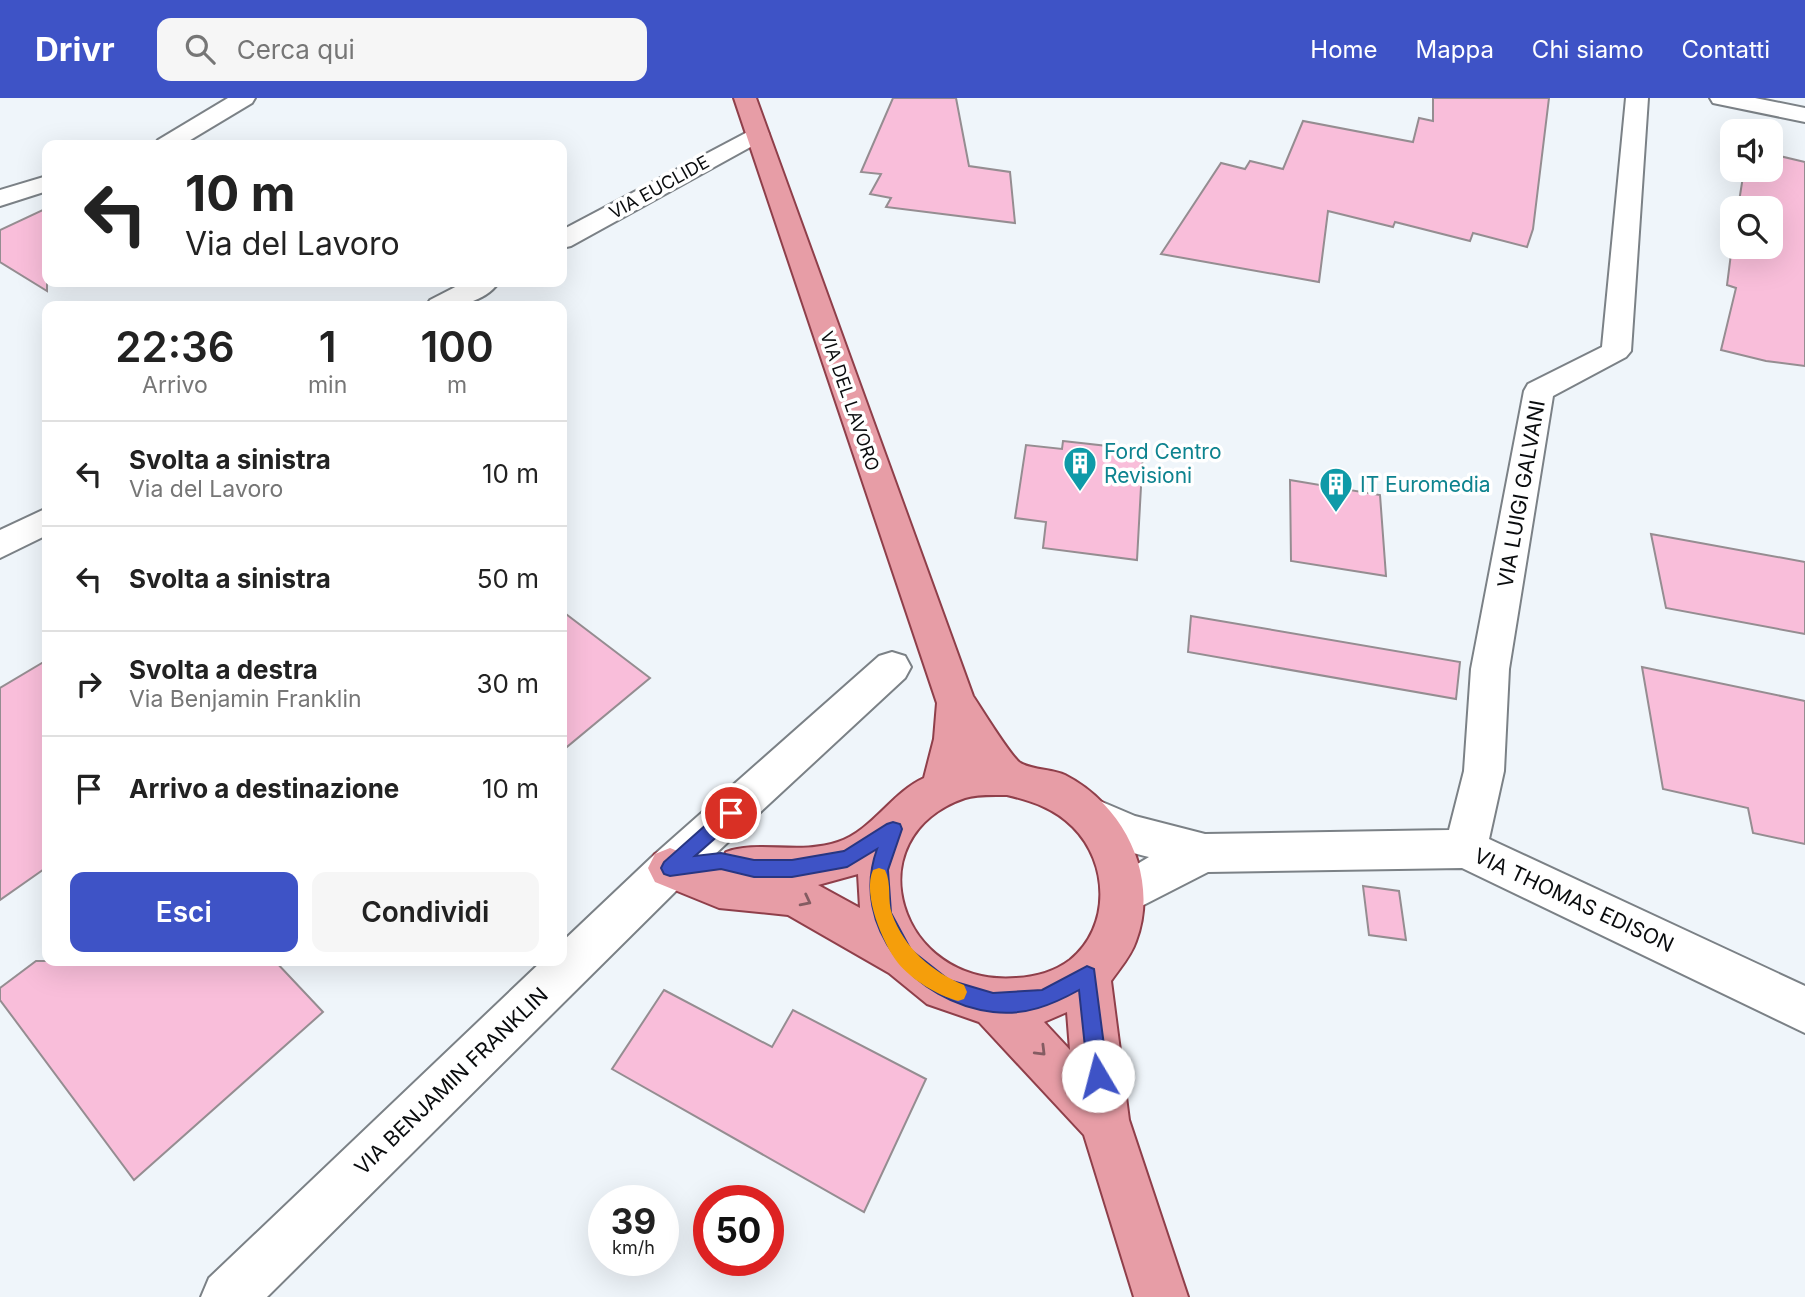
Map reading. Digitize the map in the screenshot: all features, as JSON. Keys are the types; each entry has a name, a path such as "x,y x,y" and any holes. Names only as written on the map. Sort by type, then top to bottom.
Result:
{"main road":[{"name":"VIA DEL LAVORO","path":"745,98 956,703"},
{"path":"956,703 1007,777"},
{"path":"942,788 954,739 956,703"},
{"path":"1007,777 1051,789 1088,814 1114,851 1124,895 1115,938 1087,975 1044,999 993,1003 943,988 905,957 794,895 719,888 670,868 721,861 754,869 803,867 847,859 893,829 923,798 942,788 963,780 1007,777"},
{"path":"893,829 879,870 882,914 905,957"},
{"path":"1087,975 1091,1032 1104,1120 1161,1297"},
{"path":"993,1003 1053,1063 1104,1120"}],"street":[{"path":"174,140 244,98"},
{"name":"VIA LUIGI GALVANI","path":"1465,849 1484,771 1490,669 1539,391 1616,351 1637,98"},
{"path":"1721,98 1805,115"},
{"name":"VIA EUCLIDE","path":"567,237 757,134"},
{"path":"0,198 42,185"},
{"path":"449,301 476,287"},
{"path":"0,545 42,523"},
{"name":"VIA BENJAMIN FRANKLIN","path":"228,1297 670,868 892,667"},
{"path":"1088,814 1128,833 1205,852"},
{"name":"VIA THOMAS EDISON","path":"1205,852 1465,849 1805,1010"},
{"path":"1124,895 1205,852"}],"building":[{"path":"893,98 956,98 969,166 1010,172 1015,223 886,207 891,198 870,194 881,174 861,172"},
{"path":"1433,98 1549,98 1533,229 1527,247 1473,233 1470,241 1395,222 1393,227 1328,211 1319,282 1161,254 1221,163 1245,169 1250,161 1283,169 1303,121 1413,142 1419,118 1433,121"},
{"path":"1783,157 1805,162 1805,366 1766,361 1721,350 1736,288 1727,285 1730,259 1783,259 1783,196 1740,196 1742,182 1783,182"},
{"path":"42,210 42,287 47,287 47,291 0,262 0,230"},
{"name":"Ford Centro Revisioni","path":"1063,441 1143,450 1137,560 1043,548 1046,522 1015,518 1026,445 1062,449"},
{"name":"IT Euromedia","path":"1290,480 1380,495 1386,576 1291,561"},
{"path":"1651,534 1805,562 1805,634 1666,608"},
{"path":"567,615 650,678 567,747"},
{"path":"1191,616 1460,662 1456,699 1188,652"},
{"path":"42,663 42,871 0,900 0,688"},
{"path":"1642,667 1805,701 1805,844 1753,833 1748,808 1663,789"},
{"path":"1363,886 1399,891 1406,940 1369,935"},
{"path":"36,961 42,961 42,966 280,966 323,1012 134,1180 0,1000 0,988"},
{"path":"664,990 772,1047 793,1010 926,1079 864,1212 612,1069"}],"slow traffic":[{"path":"879,876 882,914 905,957 943,988 958,992"}],"place":[{"name":"Ford Centro Revisioni","path":"1080,493"},
{"name":"IT Euromedia","path":"1336,514"}],"route":[{"path":"731,813 670,868 721,861 754,869 792,869 847,859 893,829 879,870 882,914 905,957 943,988 993,1003 1044,999 1087,975 1091,1032 1098,1076"}]}
